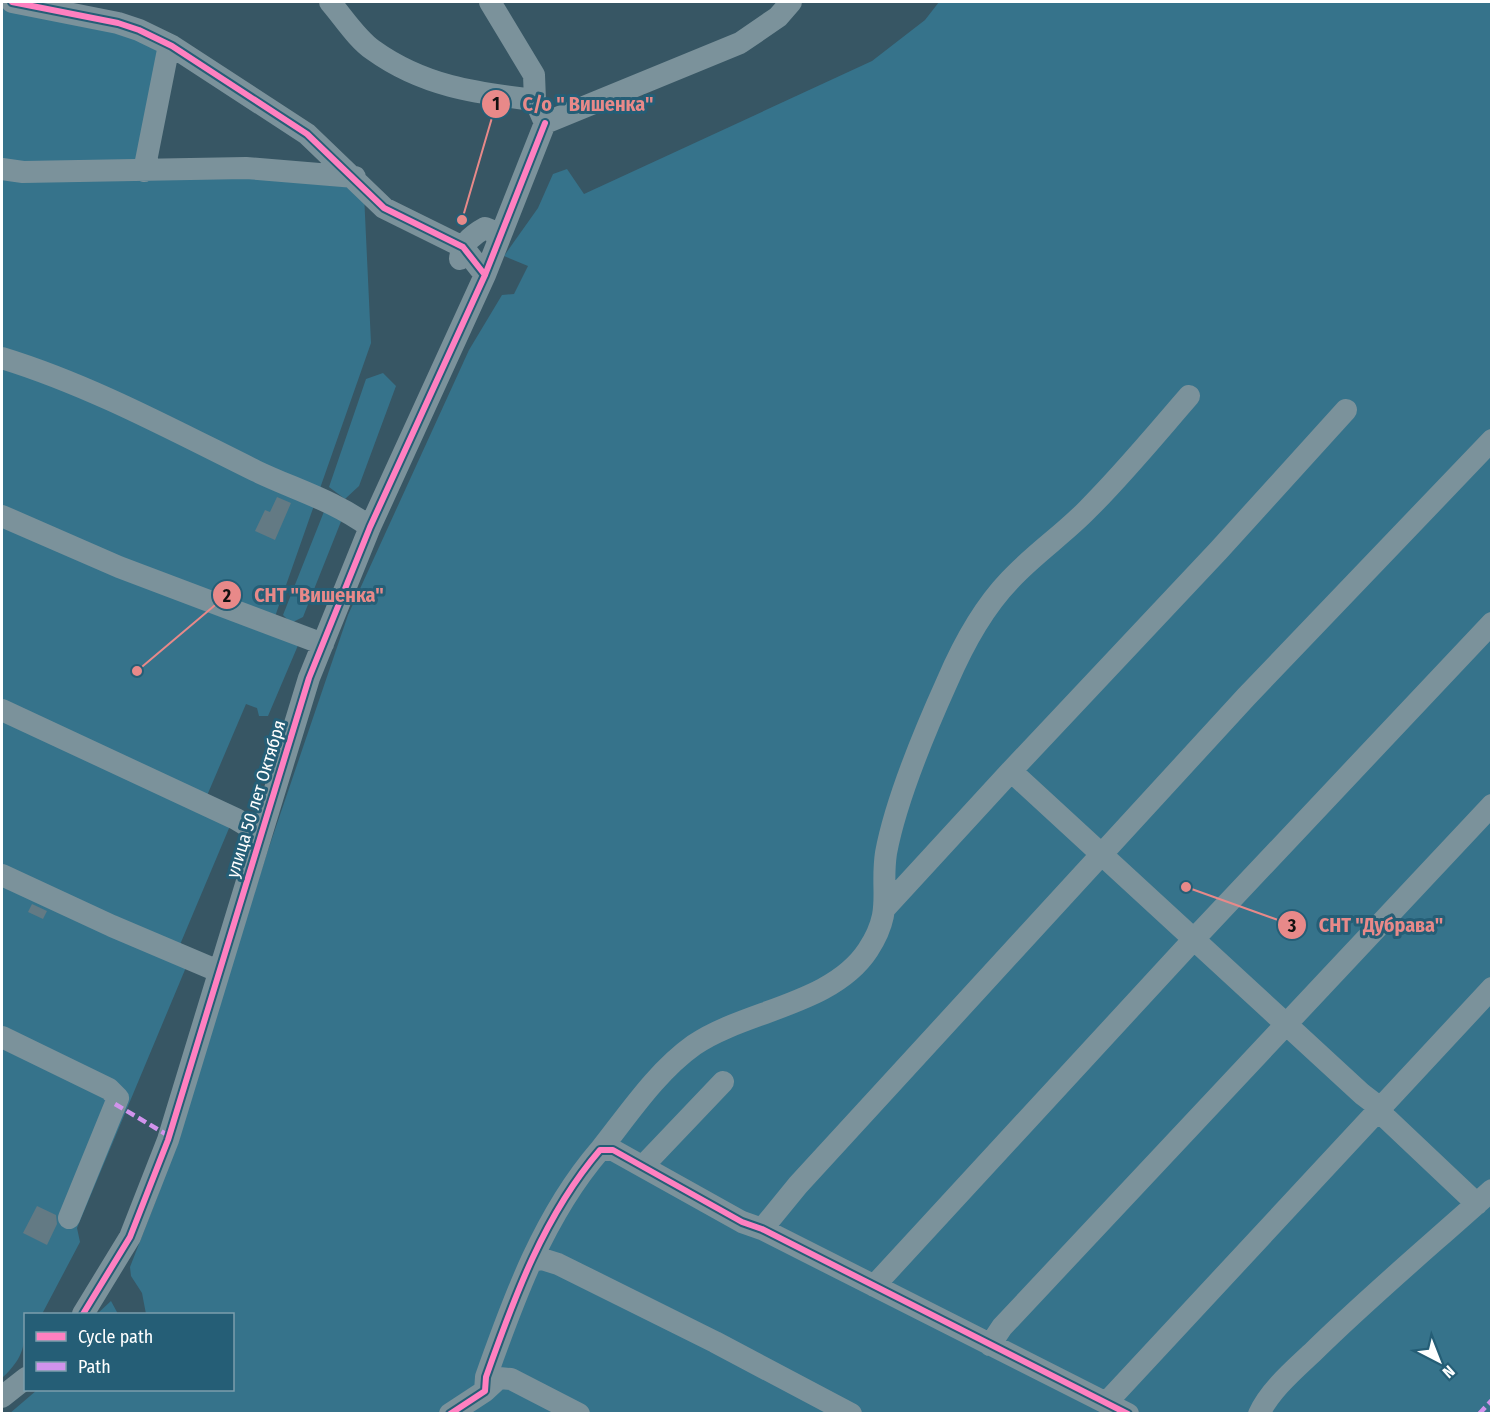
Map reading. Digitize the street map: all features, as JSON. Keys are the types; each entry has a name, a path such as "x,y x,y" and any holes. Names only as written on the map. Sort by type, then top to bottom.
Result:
{"street":[{"path":"12,2 118,23 140,30 169,45 307,134 394,214 463,247 485,275"},
{"path":"330,2 372,50 425,80 479,94 535,99"},
{"path":"490,2 534,75 535,99 544,123 740,43 778,17 791,2"},
{"path":"144,171 169,45"},
{"name":"улица 50 лет Октября","path":"84,1313 130,1237 169,1136 309,678 370,527 485,275 544,123"},
{"path":"2,169 23,172 246,168 355,177"},
{"path":"475,297 460,258 463,247 474,234 485,228 495,232 498,242"},
{"path":"2,358 48,373 276,480 322,497 370,527"},
{"path":"886,907 886,855 897,811 947,681 983,614 1009,580 1087,510 1189,396"},
{"path":"485,1391 486,1377 518,1288 584,1169 670,1065 694,1045 726,1027 791,1003 848,973 867,951 886,907 1219,550 1346,410"},
{"path":"762,1229 798,1185 1246,697 1491,440"},
{"path":"2,516 119,567 323,644"},
{"path":"874,1286 1194,939 1491,623"},
{"path":"2,710 236,819 261,834"},
{"path":"1011,771 1103,853 1362,1094 1379,1107 1384,1117 1484,1197 1366,1299 1296,1369 1259,1413"},
{"path":"990,1345 1002,1327 1491,805"},
{"path":"2,875 112,926 218,971"},
{"path":"1107,1402 1491,988"},
{"path":"2,1037 109,1089 118,1098 69,1218"},
{"path":"643,1166 723,1082"},
{"path":"600,1150 613,1150 742,1221 1128,1413"},
{"path":"532,1261 542,1259 558,1264 715,1342 814,1405 851,1413"},
{"path":"450,1413 485,1391 499,1378 511,1379 579,1413"},
{"path":"2,1397 24,1380"}],"shaded area":[{"path":"939,2 1491,2 1491,1413 9,1414 36,1391 234,1391 234,1313 146,1313 142,1293 131,1276 130,1267 158,1195 266,856 348,615 469,350 502,295 514,294 528,266 504,256 538,208 553,174 567,169 584,194 872,61 925,20"},
{"path":"2,4 120,30 175,53 152,166 353,182 364,194 371,343 271,628 299,643 268,716 259,716 257,708 246,704 206,798 235,814 179,947 192,953 77,1228 80,1242 43,1313 24,1313 22,1349 15,1363 2,1378"},
{"path":"383,373 396,386 359,486 345,499 329,487 366,379"},
{"path":"325,509 342,519 303,617 291,623 283,615"},
{"path":"111,1301 117,1313 98,1313"}],"building":[{"path":"277,497 291,503 275,540 255,531 265,510 270,512"},
{"path":"32,904 47,911 43,919 28,912"},
{"path":"37,1206 56,1215 57,1224 47,1245 23,1233"}],"marked path":[{"path":"115,1104 169,1136"},
{"path":"1479,1414 1492,1400"}],"cycle path":[{"path":"12,2 118,23 172,46 307,134 384,208 463,247 485,275"},
{"path":"84,1313 130,1237 168,1140 309,678 370,527 485,275 545,123"},
{"path":"450,1414 485,1391 486,1377 532,1258 562,1202 600,1150 613,1150 742,1222 762,1229 1128,1414"}],"place":[{"name":"С/о \" Вишенка\"","path":"462,220"},
{"name":"СНТ \"Вишенка\"","path":"137,671"},
{"name":"СНТ \"Дубрава\"","path":"1186,887"}]}
